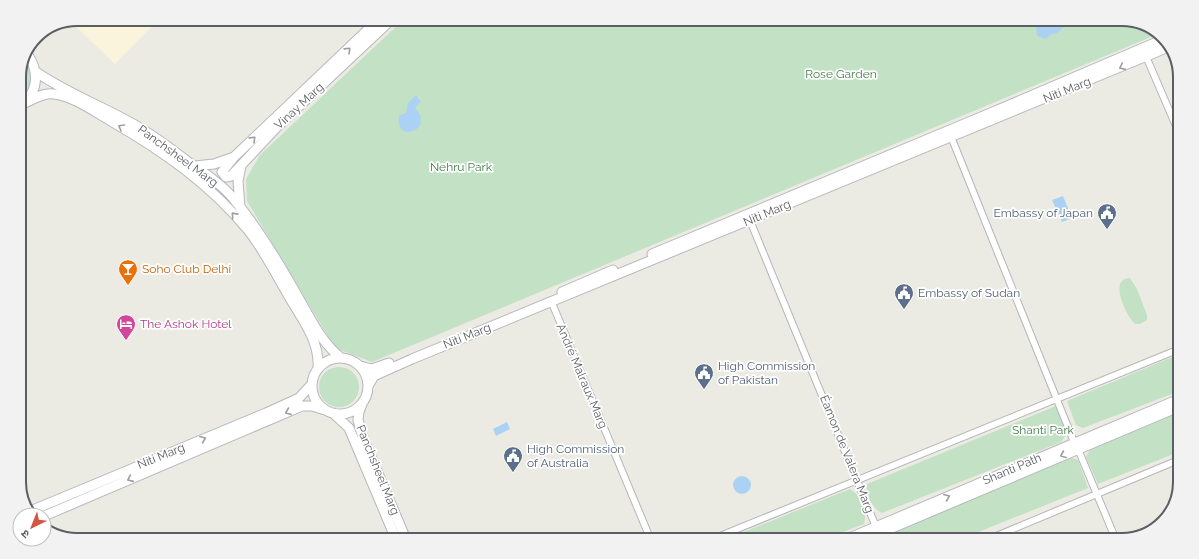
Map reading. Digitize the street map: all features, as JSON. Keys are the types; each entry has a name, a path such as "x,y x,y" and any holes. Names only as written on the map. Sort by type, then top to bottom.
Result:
{"main road":[{"name":"Vinay Marg","path":"372,26 234,157 224,168 222,172 223,176 231,176 277,127 385,26"},
{"name":"Niti Marg","path":"368,386 374,376 552,303 749,218 1144,52 1159,42"},
{"name":"Niti Marg","path":"1144,52 1163,48"},
{"path":"26,99 34,88 36,72 30,59"},
{"name":"Panchsheel Marg","path":"36,72 68,91 128,120 156,137 213,179 232,197 260,234 298,297 311,323 331,350 341,358"},
{"name":"Panchsheel Marg","path":"26,103 45,94 54,94 72,100 142,138 211,190 249,231 288,295 313,338 318,359 318,369"},
{"name":"Vinay Marg","path":"195,166 214,164 234,157"},
{"path":"240,207 238,181 241,166"},
{"name":"Niti Marg","path":"360,366 367,369 381,366 749,218"},
{"path":"341,358 351,360 360,366 366,375 368,386 366,397 351,412 340,414 329,411 320,406 314,397 312,384 314,374 318,369 320,365 330,359 341,358"},
{"name":"Niti Marg","path":"40,507 266,413 299,398 312,384"},
{"name":"Panchsheel Marg","path":"362,402 358,412 358,420 363,438 403,533"},
{"name":"Shanti Path","path":"879,533 1173,402"},
{"name":"Niti Marg","path":"52,513 302,406 312,406 329,411"},
{"name":"Shanti Path","path":"1076,446 1173,409"},
{"name":"Panchsheel Marg","path":"329,411 349,428 392,533"}],"street":[{"path":"1144,52 1173,119"},
{"path":"950,134 1076,446 1113,533"},
{"name":"Éamon de Valera Marg","path":"749,218 879,533"},
{"name":"André Malraux Marg","path":"552,303 648,533"},
{"path":"728,533 1173,352"},
{"path":"1003,533 1173,462"}],"shaded area":[{"path":"75,26 152,26 115,64"}],"green space":[{"name":"Nehru Park","path":"397,26 1122,26 1142,30 1153,36 372,362 335,348 247,201 246,179 260,155"},
{"path":"28,65 31,82 26,92 26,73"},
{"path":"1130,278 1137,289 1147,315 1147,320 1140,324 1135,324 1131,320 1121,298 1120,284 1124,280"},
{"name":"Shanti Park","path":"1173,357 1173,394 1083,428 1076,425 1067,401"},
{"path":"339,367 350,370 356,376 359,387 356,398 350,404 339,407 328,404 322,398 319,387 322,376 328,370"},
{"name":"Shanti Park","path":"1056,406 1068,432 1061,442 882,513 875,508 870,501 867,484"},
{"name":"Shanti Park","path":"1173,413 1173,454 1098,484 1086,457 1091,448"},
{"name":"Shanti Park","path":"1069,457 1078,460 1088,488 976,533 890,533"},
{"path":"850,489 861,500 865,513 864,524 840,533 741,533"}],"water":[{"path":"1036,26 1065,26 1056,34 1051,34 1046,39 1037,36"},
{"path":"416,95 421,102 415,107 421,117 420,126 408,132 400,126 399,116 406,113 408,103"},
{"path":"1063,196 1072,218 1062,222 1052,200"},
{"path":"507,422 510,429 496,436 493,429"},
{"path":"738,476 746,476 751,481 749,492 746,494 738,494 733,489 733,481"}],"place":[{"name":"Embassy of Japan","path":"1107,230"},
{"name":"Soho Club Delhi","path":"128,286"},
{"name":"Embassy of Sudan","path":"904,310"},
{"name":"The Ashok Hotel","path":"126,341"},
{"name":"High Commission of Pakistan","path":"704,390"},
{"name":"High Commission of Australia","path":"513,473"}],"park label":[{"name":"Rose Garden","path":"841,74"}]}
